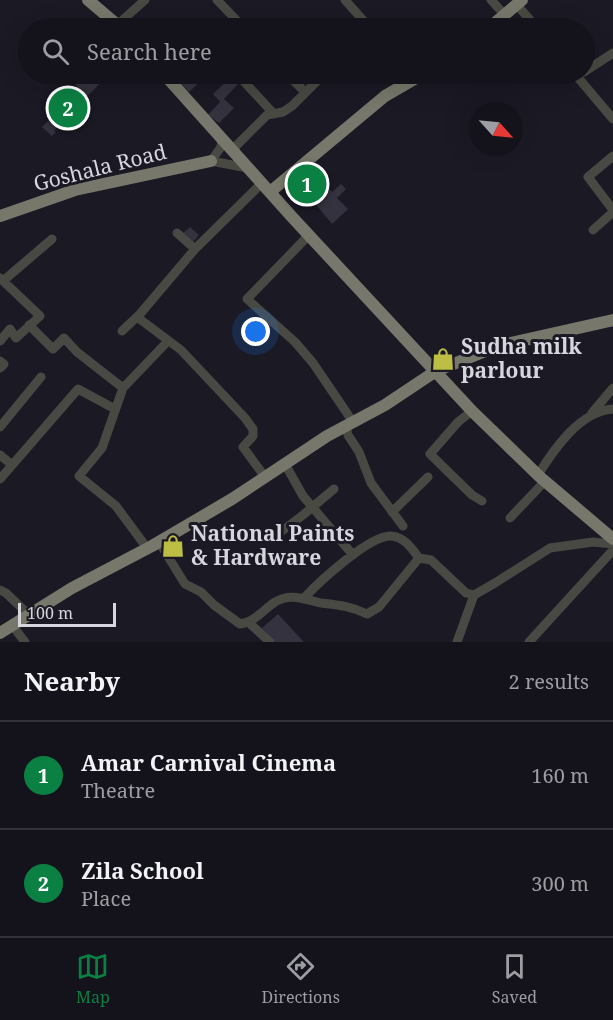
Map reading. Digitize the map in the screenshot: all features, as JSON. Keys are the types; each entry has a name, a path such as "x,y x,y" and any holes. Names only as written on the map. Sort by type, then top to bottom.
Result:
{"main road":[{"path":"88,0 109,18"},
{"path":"501,18 520,2"},
{"path":"173,84 472,411 613,542"},
{"path":"266,188 398,84"},
{"name":"Goshala Road","path":"0,216 75,190 211,161"},
{"path":"0,633 72,588 159,542 349,424 385,405 436,371 498,346 613,320"}],"street":[{"path":"128,18 145,0"},
{"path":"218,0 235,18"},
{"path":"345,0 361,18"},
{"path":"491,0 505,15"},
{"path":"520,2 530,18"},
{"path":"595,64 613,53"},
{"path":"246,84 274,114"},
{"path":"297,84 305,92"},
{"path":"232,150 267,116 282,112 292,106 314,84"},
{"path":"587,84 613,119"},
{"path":"222,138 221,147 211,161 248,168"},
{"path":"593,230 613,211 588,177 613,156"},
{"path":"122,331 137,317 195,249 266,188"},
{"path":"177,233 195,249"},
{"path":"309,235 247,299 295,342 313,363 349,424 348,435 371,483 404,526"},
{"path":"0,341 10,329 16,338 40,316 2,279 52,239"},
{"path":"137,317 181,350 249,423 253,436 243,447 265,477"},
{"path":"29,325 53,349 64,339 76,352 123,388"},
{"path":"147,548 116,506 79,476 102,448 123,388 168,341"},
{"path":"0,361 4,364 0,368"},
{"path":"0,427 41,377"},
{"path":"510,518 542,478 547,460 613,388"},
{"path":"0,479 78,389 115,409"},
{"path":"592,413 613,409"},
{"path":"472,411 453,427 430,454 472,495 482,501"},
{"path":"0,455 12,465"},
{"path":"285,464 303,496 353,555"},
{"path":"392,512 428,477"},
{"path":"274,537 334,489"},
{"path":"305,597 353,555 380,537 393,536 406,542 419,558 431,560 466,593 474,595 550,548 593,542 613,542"},
{"path":"159,542 185,584 201,592 214,605 240,624 249,622 285,598 305,597 318,602 349,606 367,614 379,608 419,558"},
{"path":"529,642 613,550"},
{"path":"0,590 28,615"},
{"path":"457,642 474,595"},
{"path":"249,622 270,642"},
{"path":"12,625 25,642"}],"building":[{"path":"75,84 99,84 54,131 56,132 52,136 42,127 76,92 77,86"},
{"path":"181,84 198,84 189,92"},
{"path":"224,84 238,84 224,99 234,108 219,123 208,115 220,102 213,94"},
{"path":"318,176 332,192 341,184 346,189 337,198 348,209 332,224 302,188"},
{"path":"190,227 199,235 192,243 182,234"},
{"path":"278,614 304,642 275,642 262,628"}],"place":[{"name":"Zila School","path":"68,108"},
{"name":"Amar Carnival Cinema","path":"307,184"},
{"name":"Sudha milk parlour","path":"443,359"},
{"name":"National Paints & Hardware","path":"173,546"}]}
